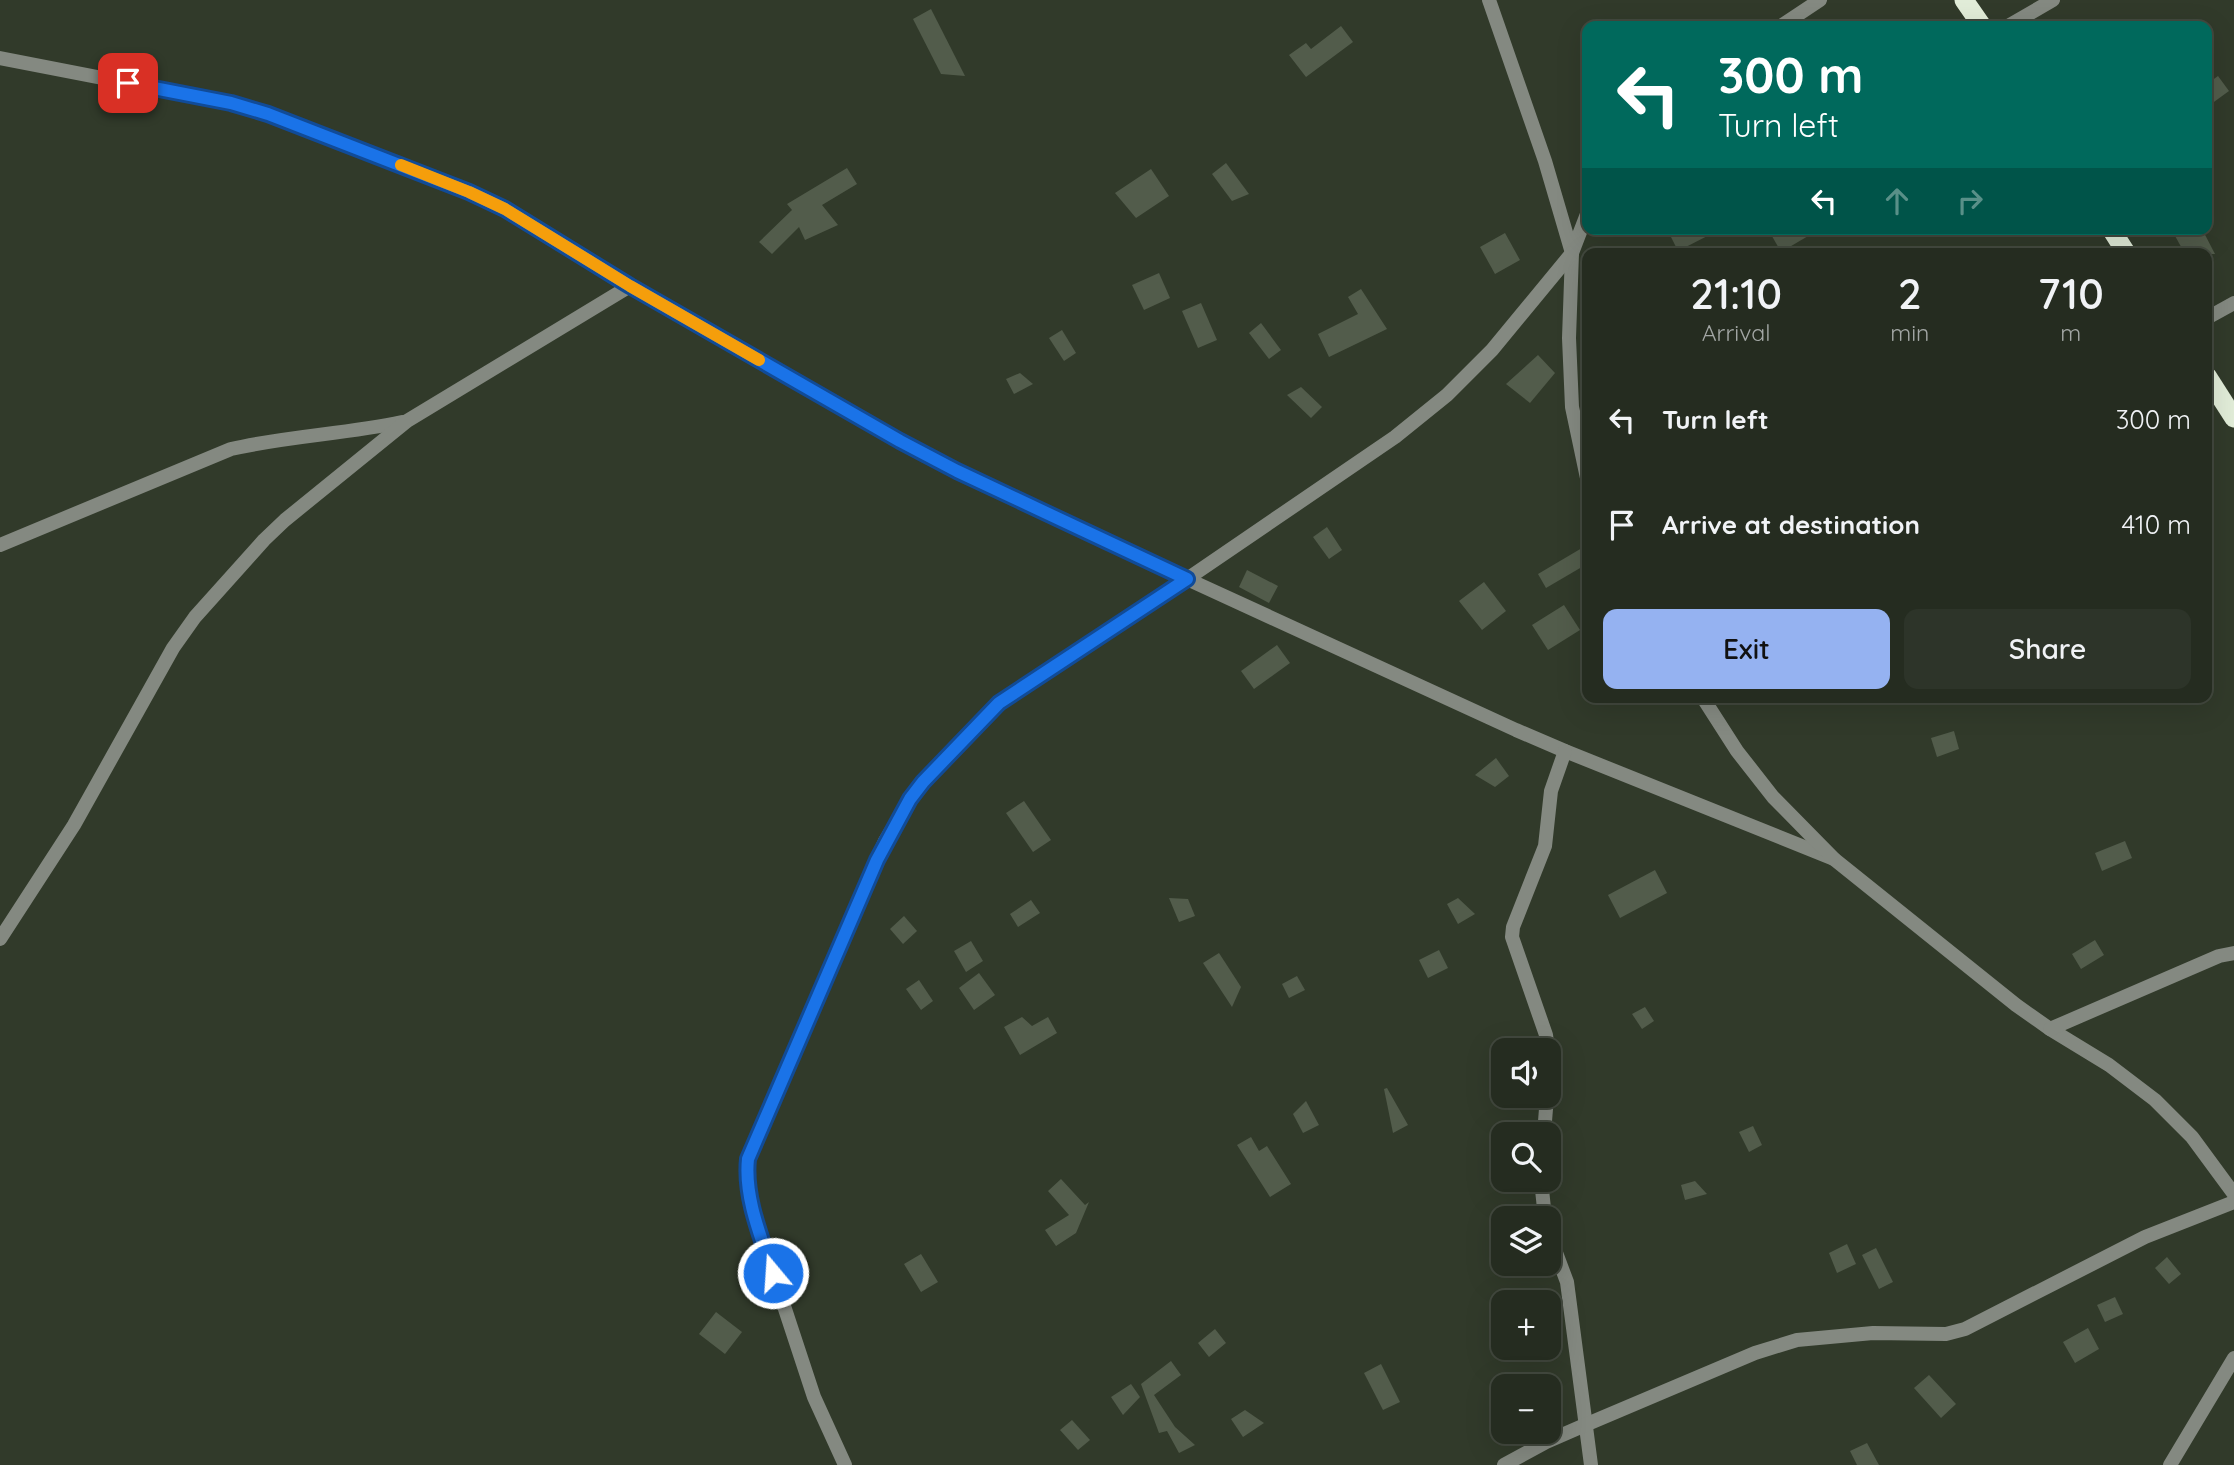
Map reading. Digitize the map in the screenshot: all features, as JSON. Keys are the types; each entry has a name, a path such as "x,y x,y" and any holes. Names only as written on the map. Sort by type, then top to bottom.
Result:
{"highway":[{"path":"1964,0 1979,21"},
{"path":"2212,384 2234,418"}],"street":[{"path":"1489,0 1545,161 1573,253"},
{"path":"1789,21 1821,0"},
{"path":"2017,21 2053,0"},
{"path":"0,58 231,103 268,114 469,192 493,203 630,286 946,465 1187,579 1565,751 1834,859"},
{"path":"1582,228 1573,253 1569,338 1572,407 1582,454"},
{"path":"845,1465 814,1396 757,1224 748,1186 748,1159 877,860 910,799 932,772 999,703 1395,437 1447,395 1492,350 1573,253"},
{"path":"0,939 74,825 173,648 195,617 264,540 407,421 630,286"},
{"path":"2212,315 2234,303"},
{"path":"0,545 231,449 407,421"},
{"path":"1706,703 1737,751 1773,797 1834,859 2016,1005 2109,1065 2155,1100 2192,1137 2234,1194"},
{"path":"1547,1038 1513,937 1513,927 1545,846 1551,791 1565,751"},
{"path":"2050,1029 2219,956 2234,954"},
{"path":"1504,1465 1546,1442 1755,1353 1797,1340 1873,1333 1947,1334 1965,1329 2145,1237 2234,1202"},
{"path":"1561,1266 1567,1282 1591,1465"},
{"path":"2170,1465 2234,1358"}],"building":[{"path":"931,9 965,76 941,74 913,19"},
{"path":"1341,26 1353,42 1306,77 1289,55 1306,43 1311,49"},
{"path":"2218,76 2229,91 2212,103 2212,80"},
{"path":"1226,163 1249,194 1232,201 1212,174"},
{"path":"847,168 857,184 822,205 838,225 805,240 799,227 772,254 759,242 792,210 787,204"},
{"path":"1151,169 1169,196 1136,218 1115,193"},
{"path":"1505,233 1520,260 1495,274 1480,247"},
{"path":"1709,235 1684,248 1676,248 1671,237"},
{"path":"1771,235 1810,235 1788,248 1779,248"},
{"path":"2175,235 2205,235 2212,248 2182,248"},
{"path":"1159,273 1170,298 1144,310 1132,285"},
{"path":"1361,289 1387,329 1329,357 1318,334 1358,314 1348,297"},
{"path":"1201,303 1217,340 1198,348 1182,311"},
{"path":"1261,323 1281,350 1269,359 1249,333"},
{"path":"1062,330 1076,353 1064,361 1049,338"},
{"path":"1538,355 1555,373 1530,403 1506,384"},
{"path":"1020,373 1033,384 1014,394 1006,379"},
{"path":"1301,387 1322,407 1311,418 1287,395"},
{"path":"1327,527 1342,550 1329,559 1313,537"},
{"path":"1582,548 1582,567 1546,588 1538,574"},
{"path":"1247,570 1278,586 1269,603 1239,587"},
{"path":"1484,582 1506,611 1482,630 1459,601"},
{"path":"1564,605 1580,630 1548,650 1532,625"},
{"path":"1277,645 1290,663 1254,689 1241,671"},
{"path":"1954,731 1959,749 1937,757 1931,738"},
{"path":"1496,758 1509,776 1495,787 1475,775"},
{"path":"1024,801 1051,840 1033,852 1006,813"},
{"path":"2125,841 2132,858 2102,871 2095,853"},
{"path":"1655,870 1667,893 1620,918 1608,895"},
{"path":"1169,898 1188,899 1195,916 1179,922"},
{"path":"1458,898 1475,914 1458,924 1447,904"},
{"path":"1031,900 1040,913 1018,927 1010,914"},
{"path":"904,916 917,931 903,944 890,929"},
{"path":"2095,940 2104,955 2081,969 2072,954"},
{"path":"971,941 983,961 966,972 954,951"},
{"path":"1439,950 1448,968 1428,978 1419,960"},
{"path":"1219,953 1241,987 1232,1007 1203,963"},
{"path":"979,973 995,995 974,1010 959,988"},
{"path":"1297,976 1305,990 1289,998 1282,984"},
{"path":"919,980 933,1001 921,1010 906,989"},
{"path":"1645,1007 1654,1021 1642,1029 1632,1014"},
{"path":"1022,1017 1032,1026 1048,1017 1057,1033 1020,1055 1004,1027"},
{"path":"1387,1088 1408,1125 1393,1133 1384,1089"},
{"path":"1306,1101 1319,1125 1303,1133 1293,1114"},
{"path":"1753,1126 1762,1145 1749,1152 1739,1132"},
{"path":"1251,1137 1259,1151 1267,1146 1291,1184 1270,1197 1237,1145"},
{"path":"1061,1179 1085,1205 1089,1202 1076,1233 1056,1246 1045,1230 1069,1215 1048,1191"},
{"path":"1695,1181 1707,1194 1685,1200 1681,1185"},
{"path":"1847,1244 1856,1264 1837,1273 1829,1253"},
{"path":"1876,1248 1893,1282 1879,1289 1862,1255"},
{"path":"921,1254 938,1282 921,1292 904,1264"},
{"path":"2167,1257 2181,1274 2169,1284 2155,1268"},
{"path":"2115,1297 2123,1314 2105,1322 2097,1305"},
{"path":"716,1312 742,1332 725,1354 699,1334"},
{"path":"2088,1328 2099,1349 2075,1363 2063,1342"},
{"path":"1215,1329 1226,1343 1209,1357 1198,1343"},
{"path":"1171,1361 1181,1375 1154,1395 1175,1427 1195,1445 1179,1453 1167,1431 1159,1433 1141,1384"},
{"path":"1381,1364 1400,1402 1383,1410 1364,1373"},
{"path":"1929,1375 1956,1404 1941,1418 1914,1388"},
{"path":"1131,1384 1140,1397 1123,1415 1111,1397"},
{"path":"1245,1410 1264,1423 1243,1437 1231,1419"},
{"path":"1072,1420 1090,1440 1078,1450 1060,1430"},
{"path":"1867,1443 1879,1465 1857,1465 1850,1451"}],"slow traffic":[{"path":"401,165 505,209 630,286 759,360"}],"route":[{"path":"128,83 231,103 268,114 469,192 505,209 630,286 900,441 957,471 1187,579 999,703 978,722 910,799 885,841 748,1159 748,1186 773,1273"}]}
